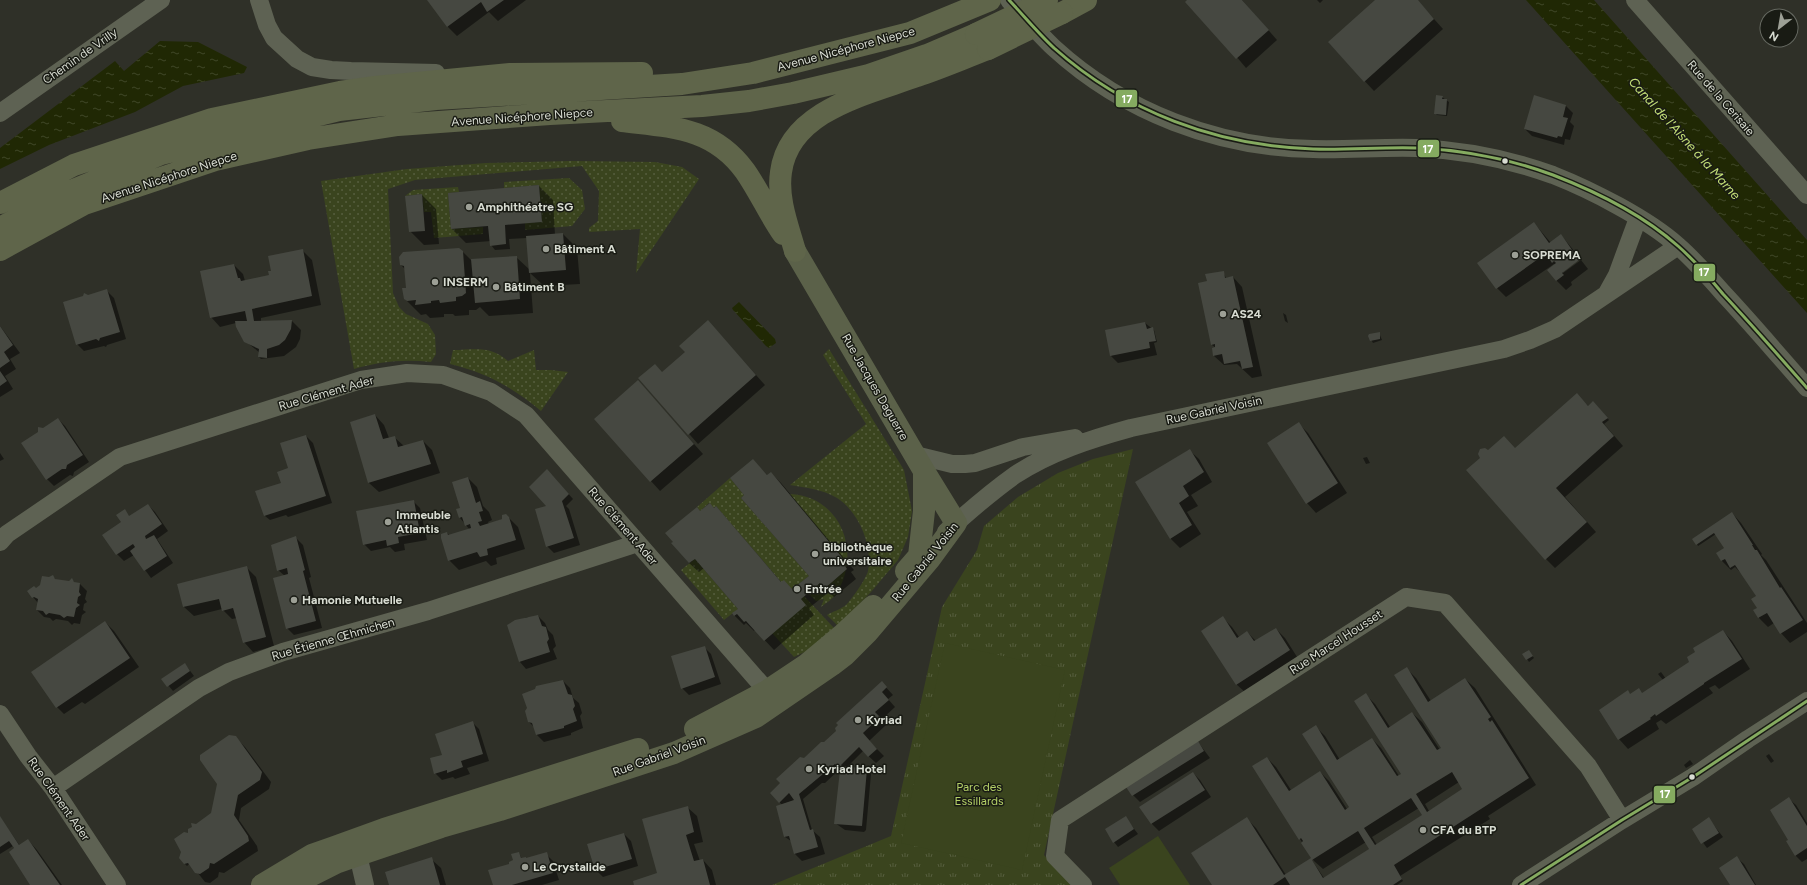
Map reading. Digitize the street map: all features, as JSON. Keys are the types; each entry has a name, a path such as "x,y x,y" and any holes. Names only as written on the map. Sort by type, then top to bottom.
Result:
{"highway":[{"name":"Avenue Nicéphore Niepce","path":"0,228 64,194 161,154 339,110 436,99 682,84 753,73 910,33 990,0"},
{"name":"Avenue Nicéphore Niepce","path":"0,250 84,204 215,160 308,139 398,125 550,114 702,106 793,94 869,75 926,55 982,41 1052,4 1086,0"},
{"path":"795,251 781,200 780,183 781,171 786,152 790,143 802,129 825,112 851,99 937,70 982,41"},
{"path":"0,203 74,165 212,119 340,92 376,86 510,74 753,73"},
{"path":"550,114 675,127 699,134 714,141 729,152 745,171 772,218 795,251"}],"main road":[{"name":"Rue Jacques Daguerre","path":"795,251 919,463 956,523"},
{"path":"262,885 312,855 384,829 669,740 711,722 767,691 806,665 842,636 868,611 919,556 924,510 919,463"},
{"name":"Rue Gabriel Voisin","path":"292,885 338,862 441,827 514,806 674,753 756,717 845,655 868,632 929,560 956,523"}],"street":[{"name":"Chemin de Vrilly","path":"0,113 161,0"},
{"path":"259,0 267,25 274,38 297,59 312,66 331,70 351,71 510,74"},
{"path":"1009,0 1054,48 1084,72 1118,95 1154,114 1190,129 1234,140 1277,148 1416,148 1478,155 1505,160 1551,175 1582,188 1638,218 1678,246 1733,304 1807,388"},
{"name":"Rue de la Cerisaie","path":"1635,0 1807,195"},
{"name":"Rue Gabriel Voisin","path":"1606,294 1617,275 1638,218"},
{"name":"Rue Gabriel Voisin","path":"956,523 990,494 1016,475 1073,446 1131,428 1504,349 1530,340 1555,329 1678,246"},
{"name":"Rue Clément Ader","path":"0,542 7,534 120,457 361,380 407,373 443,375 491,392 526,414 767,691"},
{"path":"919,463 976,463 1023,447 1131,428"},
{"path":"919,556 956,523"},
{"name":"Rue Étienne Œhmichen","path":"53,788 199,688 229,672 282,652 428,611 638,543"},
{"name":"Rue Marcel Housset","path":"1083,885 1056,856 1060,820 1406,597 1445,603 1588,766 1622,820"},
{"path":"1521,885 1622,820 1693,777 1807,701"},
{"name":"Rue Clément Ader","path":"0,714 28,756 53,788 117,885"},
{"path":"358,855 365,885"}],"green space":[{"path":"571,161 655,162 682,167 699,179 636,273 640,229 589,232 589,228 598,221 599,191 582,166 415,180 388,189 393,293 399,307 406,314 428,324 435,335 436,354 431,362 392,361 354,369 321,181 407,169 486,163"},
{"path":"569,178 582,190 585,209 572,226 525,230 525,223 542,222 539,185 504,188 504,182"},
{"path":"458,187 459,192 448,193 451,229 483,227 483,234 434,238 431,212 424,212 422,194 405,196 413,190"},
{"path":"829,349 904,470 912,511 908,537 898,560 871,592 838,626 827,615 846,605 865,579 868,571 868,551 863,530 852,512 837,498 820,491 790,485 866,424 823,355"},
{"path":"453,350 488,350 508,361 534,350 536,370 568,372 541,411 520,395 487,376 450,364"},
{"name":"Parc des Essillards","path":"1133,449 1044,855 1071,885 772,885 891,836 942,607 977,550 984,526 1018,497 1058,473 1093,459"},
{"path":"730,478 744,495 741,498 809,576 792,589 781,582 716,506 714,508 709,503 700,511 697,507"},
{"path":"790,494 807,497 822,504 833,515 842,528 846,544 846,567 843,563 845,561"},
{"path":"695,559 738,609 724,620 681,570"},
{"path":"845,570 844,577 837,593 832,599 821,607 824,599 816,601 808,593 820,583 824,589"},
{"path":"804,596 834,628 811,649 794,657 772,633"},
{"path":"945,643 1065,670 1022,870 901,843"},
{"path":"1158,836 1190,885 1120,885 1109,868"}],"water":[{"name":"Canal de l'Aisne à la Marne","path":"1526,0 1594,0 1807,240 1807,313"},
{"path":"160,41 198,42 247,67 244,73 183,86 135,112 49,145 0,169 0,148 115,61 124,71"},
{"path":"739,302 775,339 776,343 769,348 766,346 733,310 732,308"}],"building":[{"path":"427,0 504,0 487,12 481,2 447,27"},
{"path":"1187,0 1242,0 1269,30 1236,59 1185,2"},
{"path":"1375,0 1418,0 1434,19 1364,82 1328,42"},
{"path":"1436,95 1443,96 1442,99 1447,99 1446,115 1434,114"},
{"path":"1534,95 1566,105 1563,117 1568,118 1562,137 1558,136 1557,138 1524,129"},
{"path":"539,185 542,222 505,225 506,244 490,246 488,226 451,229 448,193"},
{"path":"422,194 425,231 409,232 405,196"},
{"name":"SOPREMA","path":"1534,222 1549,243 1561,234 1579,260 1562,273 1564,275 1556,281 1547,270 1556,263 1554,261 1552,263 1550,260 1552,259 1548,252 1496,289 1477,263"},
{"name":"Bâtiment A","path":"563,233 566,270 529,273 526,236"},
{"name":"INSERM","path":"459,248 463,251 466,293 462,296 456,297 456,301 440,303 439,300 431,301 431,303 415,305 416,300 407,301 404,299 402,288 406,288 404,266 400,265 399,257 403,252"},
{"path":"303,249 312,296 252,309 254,321 292,320 291,329 285,340 279,345 267,349 267,358 258,357 259,349 244,342 236,327 235,321 247,321 245,311 210,318 200,271 234,264 238,278 240,278 241,281 269,275 268,271 271,271 268,256"},
{"name":"Bâtiment B","path":"517,256 520,299 475,303 471,259"},
{"name":"AS24","path":"1224,271 1225,278 1233,276 1253,367 1242,369 1240,361 1224,364 1222,354 1213,356 1212,348 1215,347 1215,344 1211,345 1198,283 1207,281 1205,274"},
{"path":"107,289 120,332 100,338 99,341 96,339 76,345 63,302 83,296 84,293 88,295"},
{"path":"708,320 756,375 688,435 638,378 655,364 662,372 685,352 679,346"},
{"path":"1145,322 1147,329 1153,327 1156,341 1149,342 1150,348 1110,356 1105,330"},
{"path":"0,326 13,345 4,352 10,361 0,368"},
{"path":"1380,332 1380,339 1370,341 1368,336 1369,334"},
{"path":"0,371 7,381 0,386"},
{"path":"638,380 694,444 650,482 594,419"},
{"path":"1577,393 1588,406 1593,401 1608,418 1602,422 1614,436 1556,488 1587,522 1545,560 1466,470 1480,458 1478,454 1480,449 1485,448 1488,450 1504,436 1515,448"},
{"path":"375,414 383,439 395,436 398,447 423,440 431,464 368,483 350,422"},
{"path":"58,418 83,455 67,465 66,469 62,469 46,480 21,443 38,432 38,427 43,428"},
{"path":"1299,422 1338,483 1306,504 1267,443"},
{"path":"306,435 326,496 264,516 255,491 281,483 277,472 288,468 280,443"},
{"path":"1190,449 1204,472 1183,486 1189,496 1179,503 1192,525 1170,539 1135,482"},
{"path":"753,459 767,475 771,472 845,561 843,563 847,569 824,589 820,583 801,599 806,605 764,641 746,621 744,622 737,614 734,616 732,613 738,609 695,559 689,563 671,543 673,542 665,533 697,507 700,511 710,503 714,508 716,506 781,582 784,580 792,589 809,576 741,498 744,495 730,478"},
{"path":"547,469 569,494 562,501 574,538 546,547 535,509 546,506 529,487"},
{"path":"468,477 476,503 480,501 483,511 479,512 482,521 478,522 480,526 502,519 502,515 506,514 509,517 516,540 487,549 488,555 480,557 477,552 448,561 441,534 447,532 448,535 471,528 470,524 465,526 462,517 459,518 456,509 460,508 452,482"},
{"name":"Immeuble Atlantis","path":"414,500 420,533 398,537 399,543 387,546 386,540 363,545 356,511"},
{"path":"148,504 162,524 145,536 146,539 154,535 167,556 144,571 130,551 135,547 133,544 116,555 102,535 121,522 116,515 125,509 129,516"},
{"path":"1732,512 1755,550 1757,550 1780,588 1781,587 1803,620 1780,634 1767,613 1758,618 1753,610 1757,608 1751,599 1756,596 1735,565 1730,568 1725,559 1721,561 1716,553 1724,548 1714,533 1696,545 1692,539"},
{"name":"Hamonie Mutuelle","path":"296,536 305,570 303,571 316,621 286,629 273,578 288,574 287,568 277,571 271,545"},
{"path":"247,566 266,637 243,643 233,608 222,611 219,599 183,607 177,584"},
{"path":"53,575 55,579 69,581 72,578 74,582 80,583 79,592 81,595 78,597 77,603 80,605 76,608 74,617 67,616 64,618 60,615 49,613 46,615 43,611 36,610 38,599 34,597 32,598 27,591 34,586 36,588 40,585 42,576 49,577"},
{"path":"538,615 542,626 546,627 549,639 547,642 550,652 519,662 507,625 515,620"},
{"path":"1223,616 1237,638 1247,631 1254,641 1276,628 1290,650 1236,685 1201,631"},
{"path":"105,621 130,658 56,708 31,672"},
{"path":"1723,630 1742,659 1656,716 1655,714 1650,718 1651,719 1618,740 1599,710 1628,690 1630,694 1639,688 1642,693 1689,662 1687,657 1695,652 1693,648"},
{"path":"705,646 715,677 681,689 671,656"},
{"path":"1529,650 1533,656 1526,660 1522,654"},
{"path":"185,663 190,671 167,687 161,679"},
{"path":"1407,667 1428,702 1465,678 1491,717 1488,719 1490,722 1492,720 1529,778 1394,865 1402,879 1393,885 1290,885 1285,877 1273,885 1212,885 1191,853 1247,817 1284,875 1311,858 1301,843 1303,841 1301,838 1299,840 1252,766 1267,757 1289,791 1320,771 1345,810 1349,807 1302,734 1316,725 1337,760 1372,738 1397,776 1401,774 1354,701 1366,693 1388,728 1412,712 1437,750 1441,748 1394,675","holes":["1452,772 1462,789 1427,812 1416,794","1411,798 1422,815 1375,845 1364,828","1358,831 1369,849 1323,878 1312,860"]},
{"path":"563,680 568,694 572,695 575,706 573,709 577,721 564,726 564,728 536,735 532,723 528,722 525,711 527,708 522,694 535,689 536,686"},
{"path":"882,681 887,687 882,692 889,700 875,712 880,717 863,733 877,749 868,757 859,747 841,765 867,769 862,826 834,824 840,770 835,764 799,794 810,830 813,829 818,847 794,854 789,836 784,837 776,806 794,800 789,793 779,803 770,793 780,783 776,779 800,757 804,758 821,742 824,742 836,731 835,728 838,725 836,723"},
{"path":"473,721 483,754 461,761 463,767 447,773 447,770 434,774 430,758 442,755 435,734"},
{"path":"229,735 236,736 262,772 260,780 238,795 234,815 248,836 249,841 214,864 210,863 209,868 200,874 195,873 188,863 184,864 179,858 181,852 174,839 184,832 188,833 188,829 192,827 191,823 196,824 211,813 217,784 200,760 200,755"},
{"path":"1198,741 1204,751 1132,796 1126,787"},
{"path":"1193,772 1205,790 1151,824 1139,807"},
{"path":"1789,797 1807,826 1807,848 1795,856 1786,841 1788,840 1770,810"},
{"path":"688,806 694,832 686,835 694,861 703,859 710,885 634,885 633,881 657,873 642,819"},
{"path":"0,816 19,845 28,839 60,885 30,885 9,852 14,848 9,841 0,847"},
{"path":"1126,816 1134,829 1113,843 1105,829"},
{"path":"1709,817 1719,833 1701,844 1692,829"},
{"path":"624,833 632,859 595,870 587,844"},
{"name":"Le Crystalide","path":"519,852 521,858 526,858 547,852 553,873 512,885 493,885 488,870 509,864 509,862 513,860 511,854"},
{"path":"1737,856 1755,885 1730,885 1719,868"},
{"path":"432,857 440,885 389,885 385,872"}],"transit line":[{"name":"17","path":"1009,0 1054,48 1082,71 1111,90 1142,107 1174,121 1208,133 1242,141 1313,149 1416,148 1468,153 1537,169 1603,197 1650,224 1696,263 1807,388"},
{"name":"17","path":"1521,885 1622,820 1693,777 1807,701"}],"place":[{"name":"Amphithéatre SG","path":"469,207"},
{"name":"Bâtiment A","path":"546,249"},
{"name":"SOPREMA","path":"1515,255"},
{"name":"INSERM","path":"435,282"},
{"name":"Bâtiment B","path":"496,287"},
{"name":"AS24","path":"1223,314"},
{"name":"Immeuble Atlantis","path":"388,522"},
{"name":"Bibliothèque universitaire","path":"815,554"},
{"name":"Entrée","path":"797,589"},
{"name":"Hamonie Mutuelle","path":"294,600"},
{"name":"Kyriad","path":"858,720"},
{"name":"Kyriad Hotel","path":"809,769"},
{"name":"CFA du BTP","path":"1423,830"},
{"name":"Le Crystalide","path":"525,867"}]}
